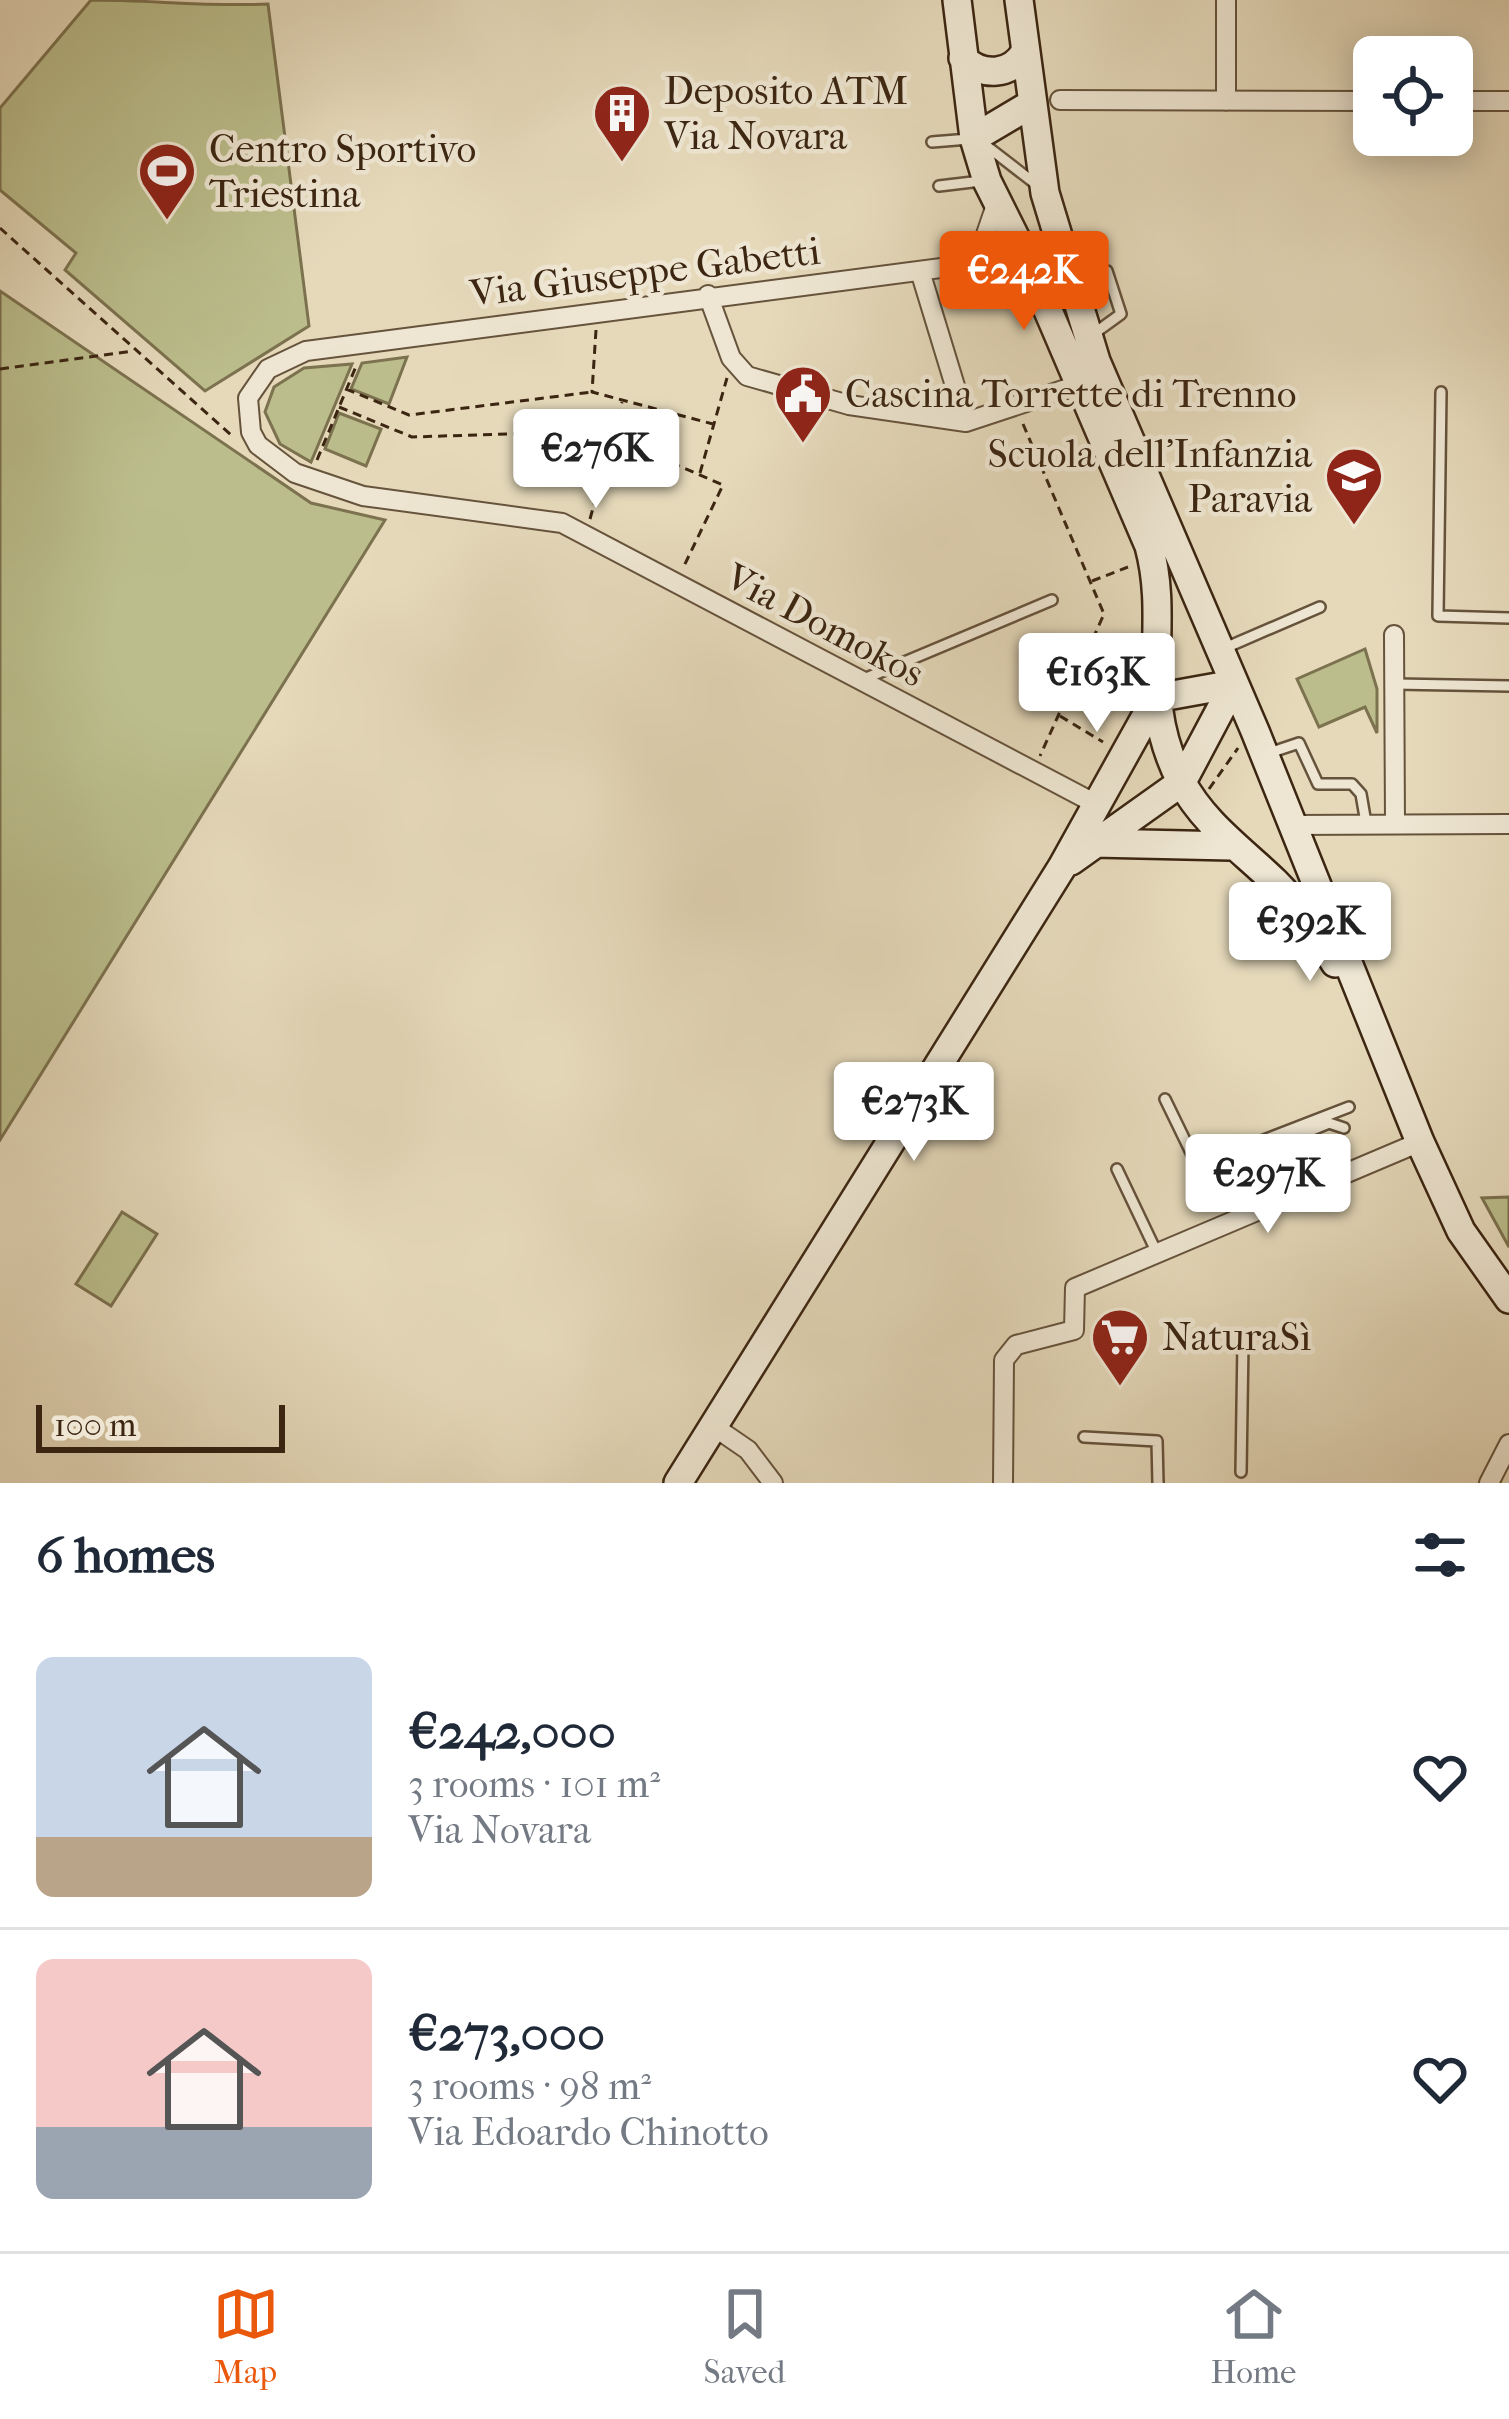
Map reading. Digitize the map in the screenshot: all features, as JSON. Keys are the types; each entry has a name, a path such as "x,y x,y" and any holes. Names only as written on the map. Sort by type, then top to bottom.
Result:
{"street":[{"path":"956,0 974,138 992,191 1145,533 1156,584 1156,698 1194,787 1231,846 1276,883 1312,926 1376,1037"},
{"path":"1019,0 1025,52 1047,102 1045,193 1088,338 1420,1142 1461,1231 1509,1299"},
{"path":"1226,0 1226,100"},
{"path":"963,58 982,71 999,72 1015,66 1025,52"},
{"path":"974,138 1047,102 1353,101"},
{"path":"1473,101 1509,101"},
{"path":"966,265 982,243 992,191"},
{"name":"Via Giuseppe Gabetti","path":"332,346 1025,256"},
{"path":"920,271 966,422"},
{"path":"708,295 731,358 756,381 849,405 966,422 1081,384"},
{"name":"Via Domokos","path":"332,346 280,361 251,388 251,432 281,464 345,492 549,518 1096,804"},
{"path":"1394,635 1395,823"},
{"path":"1156,698 1234,684"},
{"path":"1062,867 1094,843 1194,787 1234,684"},
{"path":"678,1483 1062,867 1156,698"},
{"path":"1292,825 1509,824"},
{"path":"1094,843 1231,846"},
{"path":"1003,1483 1003,1368 1009,1348 1069,1335 1076,1323 1075,1288 1420,1142"},
{"path":"713,1426 748,1450 773,1483"},
{"path":"1490,1483 1509,1444"}],"lane":[{"path":"932,142 974,138 1045,193"},
{"path":"939,186 992,191"},
{"path":"1067,272 1107,271 1121,314 1088,338"},
{"path":"1441,392 1438,616 1509,618"},
{"path":"860,680 1052,600"},
{"path":"1220,650 1320,607"},
{"path":"1395,684 1509,686"},
{"path":"1255,745 1299,743 1318,784 1352,784 1360,794 1366,824"},
{"path":"1165,1099 1199,1169 1215,1170 1329,1123 1344,1128"},
{"path":"1213,1149 1225,1155 1349,1107"},
{"path":"1117,1169 1156,1253"},
{"path":"1241,1472 1243,1342"},
{"path":"1084,1437 1157,1441 1158,1483"}],"path":[{"path":"0,228 233,436"},
{"path":"592,392 598,347 595,328"},
{"path":"0,369 135,351"},
{"path":"314,467 360,356"},
{"path":"700,475 729,371"},
{"path":"346,389 409,415 592,392 713,424"},
{"path":"590,520 622,400"},
{"path":"339,407 412,437 598,431 723,484 683,568"},
{"path":"401,433 409,415"},
{"path":"1021,418 1104,614 1039,758"},
{"path":"1090,582 1134,564"},
{"path":"1058,716 1107,744"},
{"path":"1194,787 1255,745"}],"green space":[{"name":"Centro Sportivo Triestina","path":"91,0 268,4 309,326 205,391 65,270 76,253 0,190 0,108"},
{"path":"0,291 311,503 385,520 0,1140"},
{"path":"407,357 389,404 351,389 362,363"},
{"path":"352,364 311,462 280,444 265,412 274,387 304,368"},
{"path":"339,413 381,429 366,466 325,449"},
{"path":"1365,649 1377,689 1377,733 1365,707 1319,727 1297,679"},
{"path":"1509,1197 1509,1247 1482,1198"},
{"path":"122,1212 157,1234 111,1306 76,1284"}],"place":[{"name":"Deposito ATM Via Novara","path":"622,164"},
{"name":"Centro Sportivo Triestina","path":"167,222"},
{"name":"Cascina Torrette di Trenno","path":"803,445"},
{"name":"Scuola dell'Infanzia Paravia","path":"1354,527"},
{"name":"NaturaSì","path":"1120,1388"}]}
